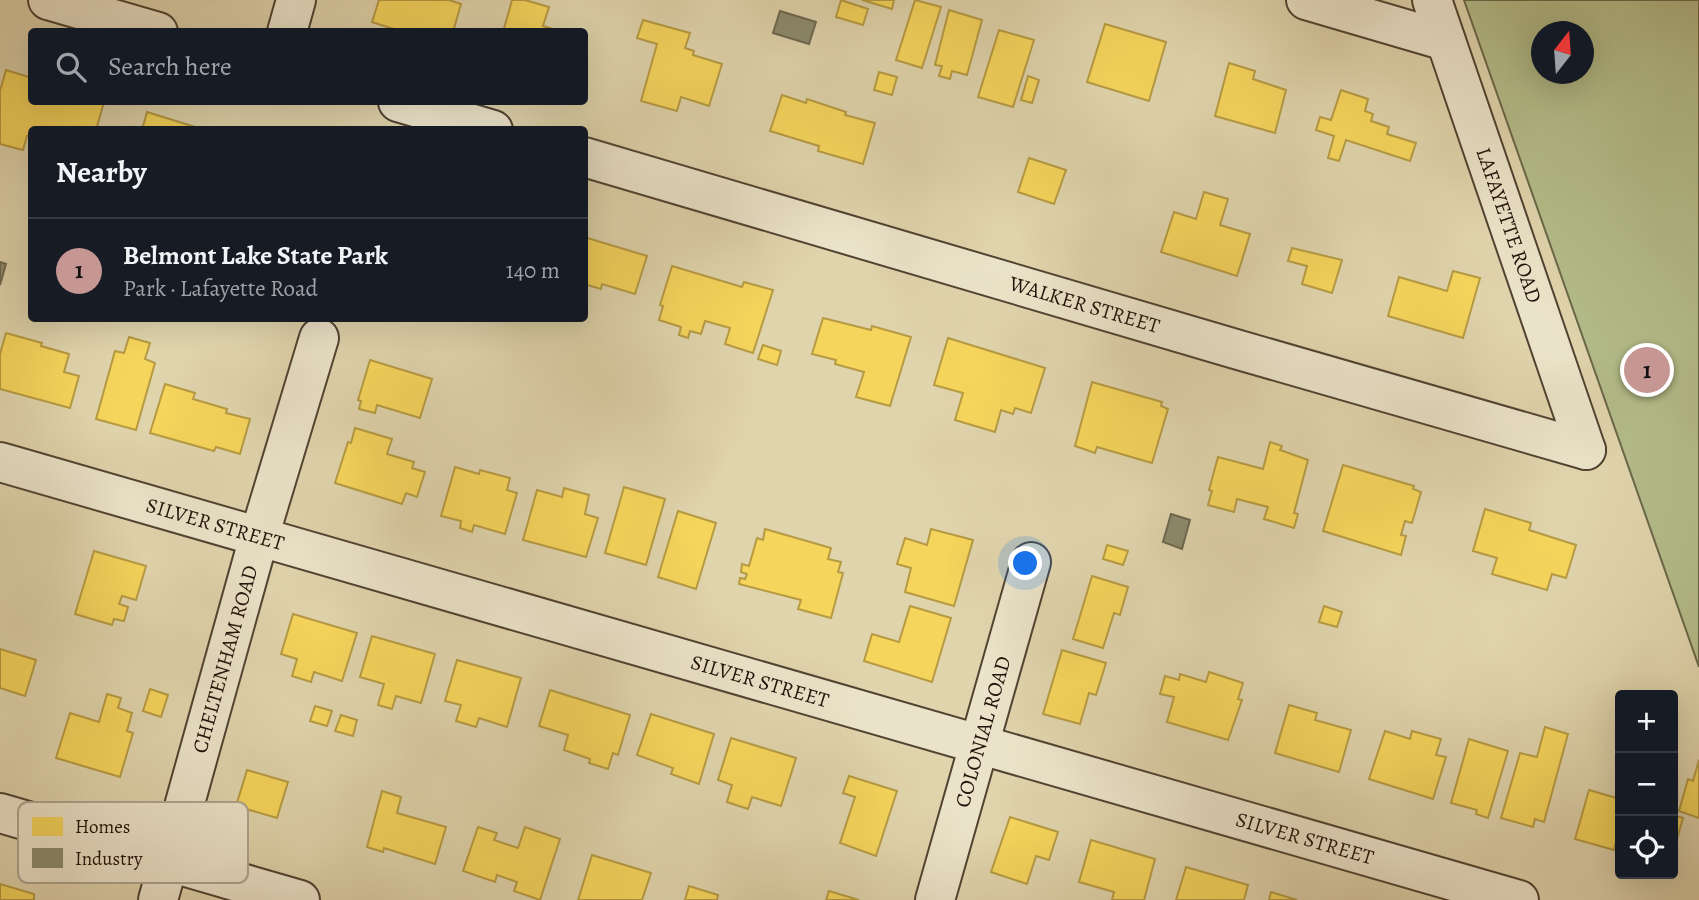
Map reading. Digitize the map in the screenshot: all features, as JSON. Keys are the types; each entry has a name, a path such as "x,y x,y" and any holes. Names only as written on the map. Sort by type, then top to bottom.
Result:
{"street":[{"path":"48,0 144,28"},
{"path":"288,28 296,0"},
{"path":"1306,0 1446,41"},
{"name":"LAFAYETTE ROAD","path":"1432,0 1586,450"},
{"path":"408,105 479,126"},
{"name":"WALKER STREET","path":"588,158 1586,450"},
{"name":"CHELTENHAM ROAD","path":"186,802 259,537 319,338"},
{"name":"SILVER STREET","path":"0,461 1519,900"},
{"name":"COLONIAL ROAD","path":"935,900 1031,562"},
{"path":"0,813 18,818"},
{"name":"CHELTENHAM ROAD","path":"158,900 163,883"},
{"path":"241,883 300,900"}],"green space":[{"path":"1464,0 1699,0 1699,667"}],"building: Homes":[{"path":"379,0 449,0 461,4 454,28 391,28 372,22"},
{"path":"512,0 525,0 549,7 543,26 550,28 504,28"},
{"path":"841,0 868,9 863,25 836,17"},
{"path":"862,0 894,0 892,9"},
{"path":"915,0 941,7 922,68 896,60"},
{"path":"949,10 982,20 967,75 952,71 950,79 939,76 942,66 935,65"},
{"path":"643,20 690,33 685,48 694,51 693,55 722,64 709,106 681,97 677,111 641,101 657,44 637,38"},
{"path":"1105,24 1166,42 1149,101 1087,82"},
{"path":"999,30 1034,40 1013,107 978,97"},
{"path":"1229,63 1255,71 1253,79 1286,90 1275,133 1215,116"},
{"path":"6,70 28,77 28,105 103,105 97,126 28,126 23,150 0,144 0,91"},
{"path":"879,72 897,77 892,95 874,90"},
{"path":"1028,76 1039,80 1032,103 1021,100"},
{"path":"1341,90 1368,99 1365,111 1373,114 1371,121 1389,127 1387,134 1416,143 1410,161 1346,140 1339,161 1328,158 1334,136 1316,130 1320,117 1331,120"},
{"path":"782,95 806,103 807,99 846,112 845,115 875,123 863,164 818,151 819,146 770,131"},
{"path":"147,112 192,126 143,126"},
{"path":"1029,158 1066,170 1054,204 1018,192"},
{"path":"1204,192 1228,199 1220,225 1250,234 1237,276 1161,252 1174,212 1196,219"},
{"path":"588,238 647,256 635,294 602,284 601,289 588,285"},
{"path":"1292,248 1342,260 1332,293 1302,284 1307,266 1288,261"},
{"path":"672,266 742,287 744,282 773,290 753,353 725,344 730,328 705,321 701,334 690,331 688,338 679,335 681,327 659,320 663,306 660,305"},
{"path":"1453,271 1480,278 1463,338 1388,316 1399,277 1447,291"},
{"path":"823,318 871,330 872,326 911,337 890,406 856,397 864,372 835,364 836,360 812,354"},
{"path":"6,333 69,354 64,372 79,376 70,408 0,389 0,354"},
{"path":"129,337 150,343 145,359 155,363 136,430 96,419 115,351 124,353"},
{"path":"948,338 1045,368 1031,413 1015,408 1013,414 1001,410 995,432 955,420 963,393 934,385"},
{"path":"763,345 781,351 777,365 758,359"},
{"path":"370,360 432,379 420,418 377,405 375,413 359,409 361,401 358,400"},
{"path":"1092,382 1162,402 1161,406 1168,409 1152,463 1097,447 1095,453 1075,446"},
{"path":"165,384 195,393 193,399 227,409 226,413 250,419 240,454 216,447 214,451 150,433"},
{"path":"355,428 392,439 387,454 414,462 412,468 425,472 417,497 406,493 402,504 335,483"},
{"path":"1270,442 1282,446 1280,450 1308,460 1294,513 1298,514 1294,528 1264,519 1268,507 1237,499 1234,512 1208,505 1218,457 1263,469"},
{"path":"1343,465 1414,486 1413,489 1421,492 1412,523 1405,521 1401,535 1406,536 1401,555 1323,531"},
{"path":"455,467 479,474 480,470 510,478 507,490 517,493 505,534 474,525 472,532 460,528 461,521 441,516"},
{"path":"624,487 665,499 646,565 605,553"},
{"path":"564,488 589,495 585,514 598,518 586,557 523,540 537,490 562,497"},
{"path":"1485,509 1531,523 1529,530 1576,545 1566,578 1552,574 1547,590 1492,574 1497,558 1473,551"},
{"path":"678,511 716,523 696,589 658,577"},
{"path":"765,529 831,548 828,559 841,562 838,572 843,573 831,618 798,609 801,600 739,584 740,578 745,579 747,574 741,572 742,564 749,566 757,538 763,540"},
{"path":"931,529 973,540 954,606 905,592 911,568 897,564 905,538 927,545"},
{"path":"1107,545 1128,551 1123,565 1103,559"},
{"path":"94,551 146,566 136,600 122,596 119,604 128,607 124,621 114,619 112,625 75,614"},
{"path":"1092,576 1128,587 1120,615 1114,613 1103,648 1073,639"},
{"path":"910,606 951,618 932,682 864,661 872,634 899,642"},
{"path":"1324,606 1342,612 1337,627 1319,622"},
{"path":"293,614 357,633 342,681 314,672 311,682 292,676 297,659 281,654"},
{"path":"372,636 435,654 421,703 396,696 392,709 378,705 384,684 360,677"},
{"path":"0,649 36,660 25,696 0,688"},
{"path":"1062,650 1106,663 1096,695 1089,693 1080,724 1043,714"},
{"path":"457,660 521,678 507,727 479,718 476,727 456,721 461,705 445,701"},
{"path":"1209,672 1243,683 1238,699 1242,700 1228,740 1167,722 1174,697 1160,694 1165,676 1179,680 1180,674 1206,682"},
{"path":"150,689 168,695 161,717 143,711"},
{"path":"550,690 630,715 618,755 613,753 608,769 564,750 568,735 539,726"},
{"path":"107,694 121,698 118,708 132,713 127,731 133,733 120,777 56,758 70,713 99,722"},
{"path":"1289,705 1317,713 1315,720 1351,730 1339,772 1275,753"},
{"path":"315,706 332,711 327,726 310,721"},
{"path":"651,714 714,734 699,784 671,774 673,768 637,755"},
{"path":"341,715 357,720 353,736 335,731"},
{"path":"1545,727 1568,734 1544,822 1535,819 1533,827 1501,818 1520,753 1537,757"},
{"path":"1385,731 1410,739 1412,731 1441,739 1436,755 1446,757 1433,799 1369,779"},
{"path":"731,738 796,758 781,806 752,797 748,809 727,802 732,785 718,780"},
{"path":"1469,739 1508,751 1488,818 1476,814 1477,810 1451,803"},
{"path":"1699,760 1699,818 1679,811 1688,779 1693,781"},
{"path":"247,770 288,782 277,818 248,810 248,802 237,802"},
{"path":"849,776 897,791 876,856 840,843 855,797 843,793"},
{"path":"1589,790 1615,798 1614,850 1575,839"},
{"path":"382,791 401,797 397,813 446,827 435,864 384,848 383,852 367,847"},
{"path":"1678,816 1683,818 1678,836"},
{"path":"1010,817 1058,832 1049,860 1036,856 1027,884 991,872"},
{"path":"478,827 497,833 494,840 518,848 525,827 560,839 540,900 514,891 517,882 497,875 495,882 463,871"},
{"path":"1091,840 1155,859 1144,900 1112,900 1114,892 1079,882"},
{"path":"592,855 651,873 642,900 578,900"},
{"path":"1186,867 1248,885 1244,900 1176,900"},
{"path":"0,884 34,894 34,900 0,900"},
{"path":"689,886 718,895 717,900 685,900"},
{"path":"829,891 859,900 826,900"},
{"path":"1271,892 1297,900 1269,900"}],"building: Industry":[{"path":"780,11 816,22 809,44 773,33"},
{"path":"0,262 6,264 0,285"},
{"path":"1171,514 1190,520 1182,549 1163,542"}],"place":[{"name":"Belmont Lake State Park","path":"1647,370"}]}
